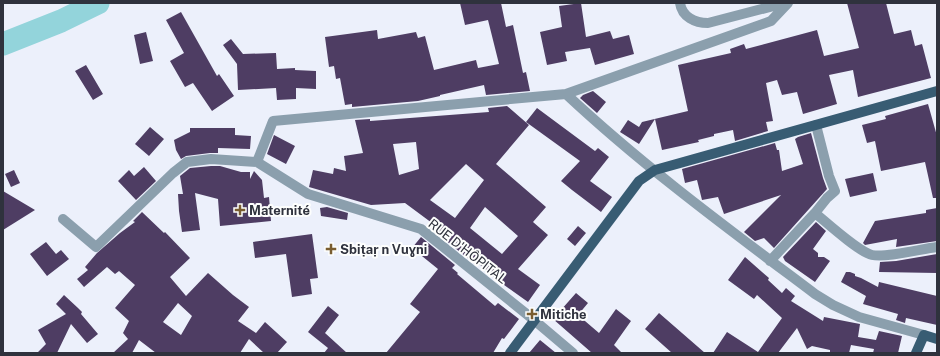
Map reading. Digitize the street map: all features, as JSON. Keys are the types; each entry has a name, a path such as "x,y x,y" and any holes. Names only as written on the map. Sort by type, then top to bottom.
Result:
{"main road":[{"path":"510,353 639,180 655,170 937,91"},
{"path":"916,353 924,335 937,339"}],"street":[{"path":"680,3 689,18 701,23 708,23 786,3"},
{"path":"63,219 96,247 173,172 187,162 211,159 257,162 273,121 566,94 772,21 786,3"},
{"path":"566,94 602,128 685,196 815,294 833,305 858,317 924,335"},
{"path":"770,261 835,190 816,124"},
{"name":"RUE D'HÔPITAL","path":"257,162 308,194 421,229 573,353"},
{"path":"815,213 862,251 872,255 882,256 937,247"}],"building":[{"path":"460,3 501,3 506,27 513,25 523,73 526,72 530,91 486,95 484,85 418,101 352,107 352,104 345,105 340,78 336,79 334,66 329,67 325,37 377,30 378,39 416,32 418,38 425,36 434,70 476,60 478,68 499,64 488,20 465,25"},
{"path":"581,3 586,37 610,31 613,39 629,35 634,54 595,65 590,48 565,52 567,61 547,65 540,32 562,27 559,6"},
{"path":"847,3 886,3 894,34 911,30 915,46 922,44 931,78 858,97 853,70 829,75 837,104 803,114 797,92 782,95 777,80 766,83 773,121 766,122 768,131 735,141 733,130 714,134 714,136 698,140 699,142 662,150 655,119 639,144 620,132 628,120 639,127 642,122 688,111 678,65 731,53 730,49 744,44 746,49 817,30 824,56 859,48"},
{"path":"181,12 217,76 219,74 234,96 212,111 193,83 185,87 170,61 184,53 166,20"},
{"path":"146,32 153,61 140,64 134,35"},
{"path":"231,39 243,54 276,53 277,69 295,68 295,70 316,71 316,89 296,88 296,99 277,100 276,88 238,90 237,64 223,45"},
{"path":"86,65 103,94 93,100 75,71"},
{"path":"593,91 606,102 597,113 580,98 583,95"},
{"path":"928,104 937,136 937,198 933,198 925,162 881,171 875,141 867,143 862,125 886,119 885,116"},
{"path":"507,106 529,125 496,164 546,207 533,222 548,235 518,269 540,285 528,302 500,282 471,257 469,259 465,256 429,227 432,223 405,203 371,205 309,187 313,170 333,174 334,168 346,171 344,156 363,153 355,120 370,119 370,121 489,112 488,108","holes":["416,142 419,169 399,175 393,144","466,164 484,180 455,218 430,200","485,207 518,236 502,254 470,228"]},
{"path":"537,108 595,151 598,148 609,157 590,181 612,197 601,212 561,181 580,161 526,122"},
{"path":"150,127 164,139 149,156 135,144"},
{"path":"190,128 235,128 235,135 251,136 250,149 218,148 218,153 186,156 181,159 176,150 174,140 190,132"},
{"path":"811,133 827,189 774,248 764,238 755,241 744,232 781,195 724,214 718,197 702,200 697,180 685,183 682,169 775,143 777,150 779,150 782,171 803,164 795,139"},
{"path":"274,135 295,146 286,164 267,154"},
{"path":"220,166 241,172 250,172 250,179 254,171 262,180 264,198 269,197 271,221 220,226 218,199 195,193 200,230 182,232 178,194 183,194 180,176 190,168"},
{"path":"144,167 156,181 136,200 118,181 129,170 134,176"},
{"path":"14,170 20,183 11,187 5,174"},
{"path":"873,173 877,191 850,197 845,179"},
{"path":"3,191 35,210 3,230"},
{"path":"327,207 348,213 347,220 321,216 320,208"},
{"path":"937,208 937,241 896,247 897,239 865,245 863,243 875,221 926,213 926,210"},
{"path":"142,212 164,233 165,232 190,258 170,277 186,296 208,273 249,307 238,321 256,333 265,322 287,342 277,353 264,353 249,339 240,353 156,353 139,340 132,353 113,353 128,339 123,333 129,321 115,308 135,285 119,271 115,274 107,267 84,287 77,279 88,270 85,267 97,253 135,222 133,221","holes":["178,303 192,316 181,335 163,322"]},
{"path":"816,222 826,231 813,249 818,253 818,257 824,257 830,261 815,282 785,261 783,257"},
{"path":"578,226 586,233 575,246 567,239"},
{"path":"312,234 318,278 310,279 312,294 292,297 286,254 255,258 253,242"},
{"path":"421,237 455,265 452,268 458,273 457,274 495,306 498,303 519,319 504,339 502,338 493,353 386,353 420,312 410,304 438,269 412,248"},
{"path":"46,242 56,254 61,250 69,259 47,276 30,254"},
{"path":"937,254 937,273 879,272 880,262 896,261"},
{"path":"745,257 769,278 768,280 782,293 786,288 795,296 791,301 823,321 824,317 860,324 858,337 876,340 879,331 902,336 898,353 873,353 874,349 851,345 849,353 830,353 830,350 812,346 807,349 797,328 778,353 713,353 727,332 758,352 782,318 757,295 754,299 728,280"},
{"path":"846,272 855,274 855,276 878,287 879,282 937,296 937,325 906,318 905,323 896,320 898,314 863,304 866,296 841,282"},
{"path":"576,293 588,303 578,315 599,333 616,309 631,321 614,345 622,353 592,353 553,319"},
{"path":"64,295 82,312 81,314 98,334 87,343 71,324 57,353 37,353 46,344 38,330 66,314 56,304"},
{"path":"328,306 339,315 325,333 347,353 324,353 328,348 308,332"},
{"path":"659,313 705,353 672,353 645,329"},
{"path":"540,340 556,353 529,353"}],"waterway":[{"path":"3,44 61,21 98,3"}],"place":[{"name":"Maternité","path":"240,210"},
{"name":"Sbiṭaṛ n Vuɣni","path":"331,249"},
{"name":"Mitiche","path":"532,314"}]}
